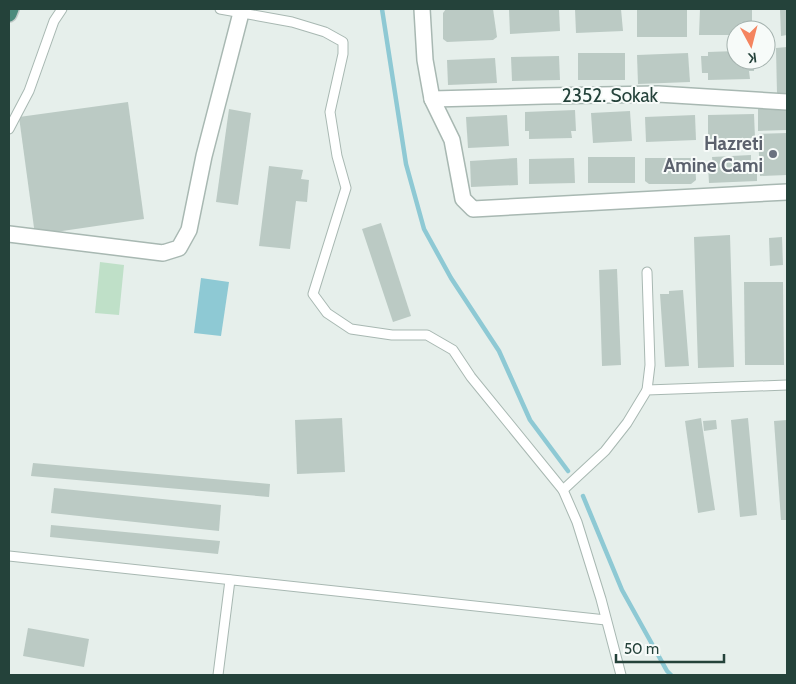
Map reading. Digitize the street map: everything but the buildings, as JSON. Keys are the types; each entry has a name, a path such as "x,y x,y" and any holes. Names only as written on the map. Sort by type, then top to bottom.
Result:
{"highway":[{"path":"9,14 11,9"}],"street":[{"path":"422,9 425,60 432,99 452,140 463,199 473,209 787,192"},
{"path":"9,234 163,253 179,248 190,230 204,156 241,13"},
{"name":"2352. Sokak","path":"432,99 658,94 787,102"}],"lane":[{"path":"9,129 29,91 54,21 62,9"},
{"path":"220,9 292,22 325,32 343,42 343,54 330,112 346,188 313,294 327,313 351,329 392,335 427,335 453,350 472,377 563,490 577,522 621,675"},
{"path":"563,490 605,451 627,424 646,390 650,365 647,272"},
{"path":"646,390 787,385"},
{"path":"9,556 606,620"},
{"path":"218,675 230,580"}],"green space":[{"path":"100,262 124,265 119,315 95,313"}],"water":[{"path":"201,278 229,282 221,336 194,333"}],"waterway":[{"path":"382,9 406,164 424,229 451,278 499,351 530,420 568,471"},
{"path":"583,496 622,590 671,675"}],"place":[{"name":"Hazreti Amine Cami","path":"773,154"}]}
